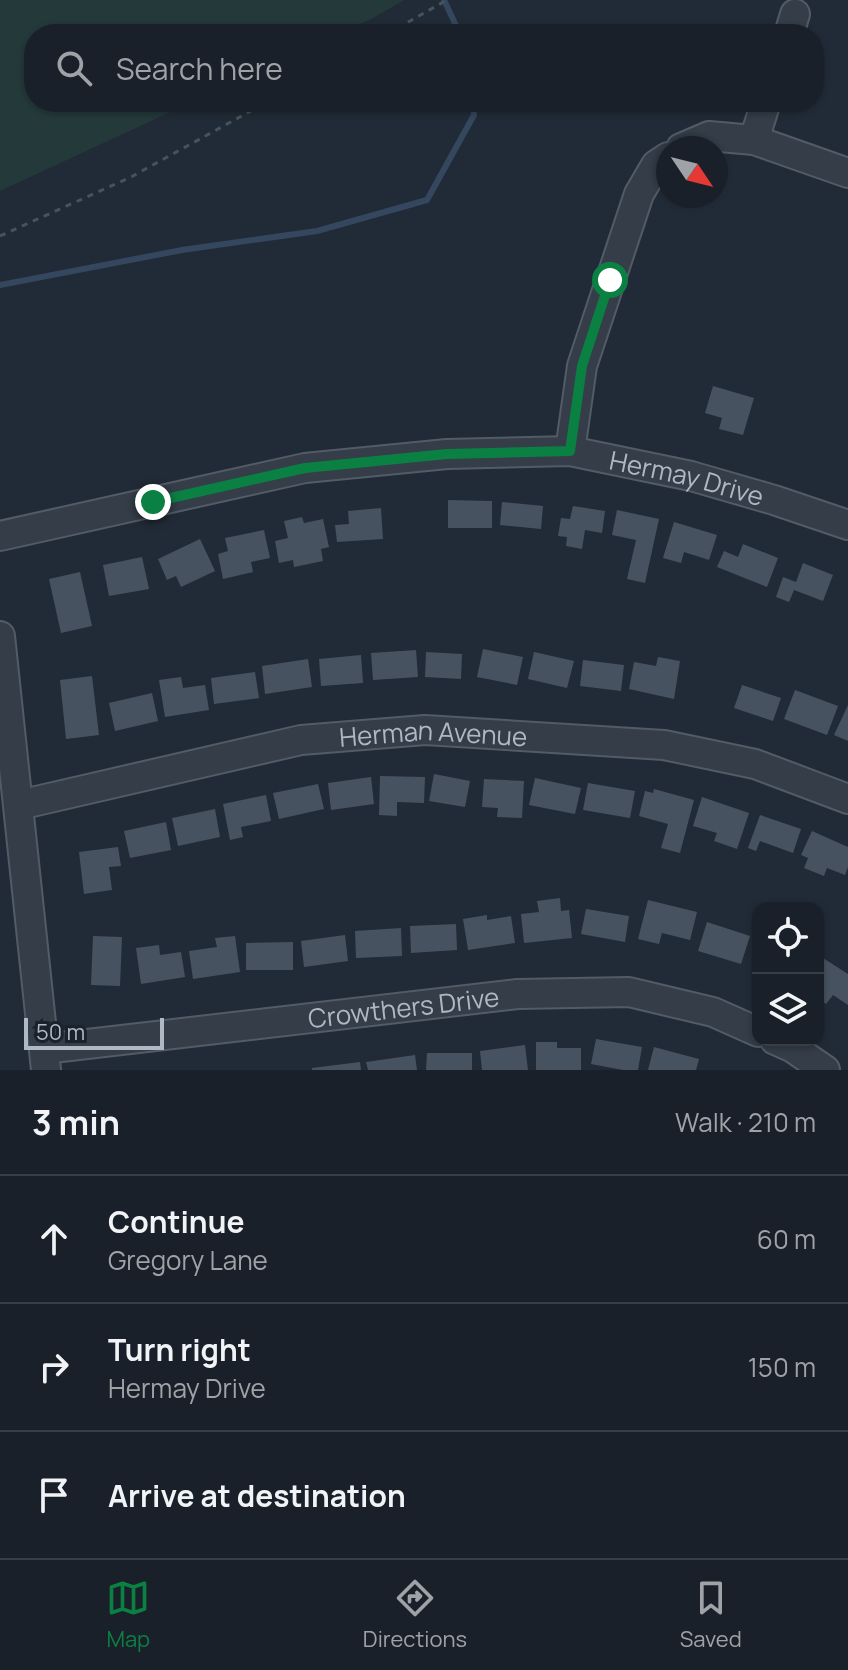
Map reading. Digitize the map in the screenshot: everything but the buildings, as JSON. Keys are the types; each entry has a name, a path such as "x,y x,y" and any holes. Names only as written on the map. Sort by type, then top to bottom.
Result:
{"street":[{"path":"754,140 763,112"},
{"path":"728,138 754,140 848,173"},
{"path":"570,451 582,366 639,194 656,165"},
{"name":"Hermay Drive","path":"0,536 305,468 447,454 570,451 691,476 848,525"},
{"path":"0,636 45,1060"},
{"name":"Herman Avenue","path":"19,805 301,740 425,730 664,745 755,764 848,799"},
{"name":"Crowthers Drive","path":"45,1060 534,993 629,992 713,1012 752,1029"},
{"path":"788,1046 825,1070"}],"path":[{"path":"405,24 447,0"},
{"path":"0,236 131,177 250,112"}],"green space":[{"path":"0,0 404,0 360,24 24,24 24,112 170,112 0,191"}],"waterway":[{"path":"444,0 455,24"},
{"path":"0,285 182,250 317,231 427,200 474,112"}],"route":[{"path":"153,502 305,468 447,454 570,451 582,366 610,280"}]}
